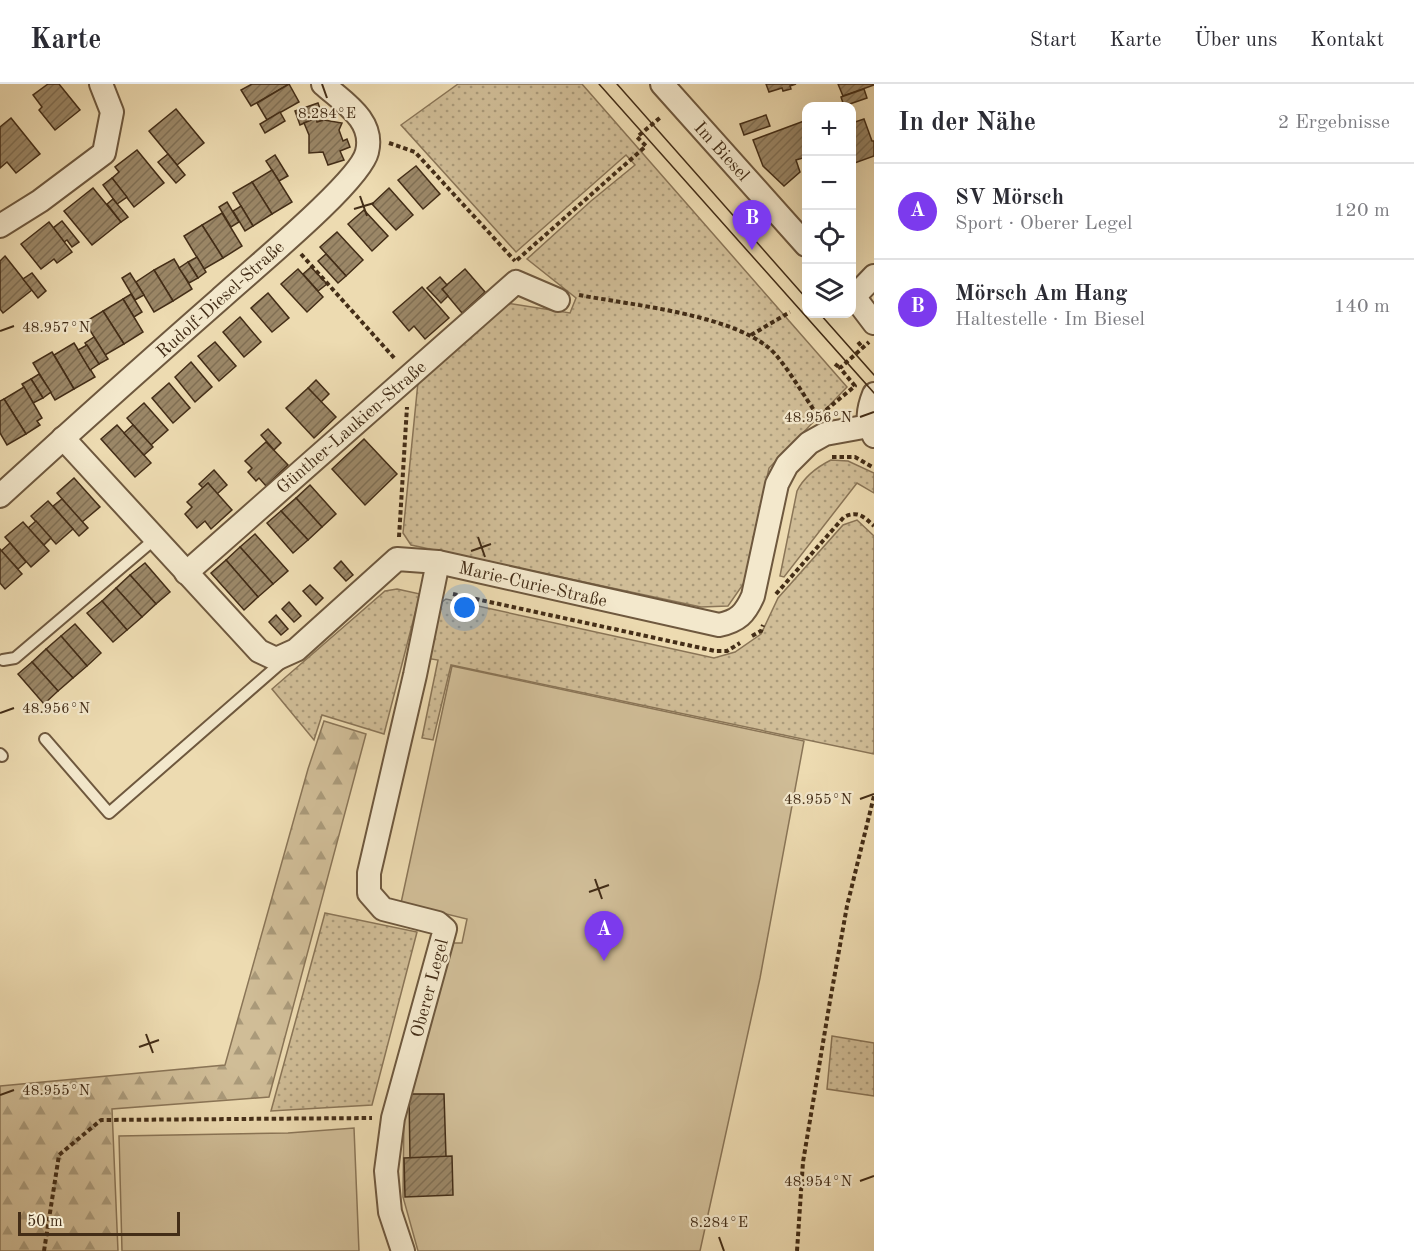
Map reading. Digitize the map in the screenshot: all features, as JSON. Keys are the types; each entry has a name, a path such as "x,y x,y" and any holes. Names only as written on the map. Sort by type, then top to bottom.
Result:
{"street":[{"path":"0,226 40,201 104,153 112,112 100,84"},
{"path":"323,84 350,105 362,121 368,137"},
{"name":"Im Biesel","path":"662,84 802,238"},
{"name":"Rudolf-Diesel-Straße","path":"0,496 352,178 364,163 368,150 368,137"},
{"path":"516,272 558,300"},
{"name":"Günther-Laukien-Straße","path":"186,573 410,375 516,272"},
{"path":"856,293 874,276"},
{"path":"856,300 874,323"},
{"path":"871,431 868,409 874,394"},
{"name":"Marie-Curie-Straße","path":"397,559 438,562 719,625 733,622 745,614 753,597 777,484 787,465 809,443 822,425 871,431"},
{"path":"63,438 259,651 276,659 296,650 397,559"},
{"name":"Oberer Legel","path":"403,1251 390,1212 386,1171 393,1118 445,929 438,923 383,909 369,892 369,873 415,675 438,562"}],"lane":[{"path":"3,660 15,658 156,538"},
{"path":"45,739 109,813 296,650"}],"path":[{"path":"368,137 415,152 516,272 646,146 637,137 678,102"},
{"path":"287,239 410,375 397,559"},
{"path":"558,300 574,294 703,318 751,335 775,353 822,425 830,457 855,457 874,468"},
{"path":"751,335 790,312"},
{"path":"840,368 874,338"},
{"path":"858,342 863,348"},
{"path":"822,425 855,386 835,364"},
{"path":"775,587 772,598 844,517 852,513 862,514 874,526"},
{"path":"432,590 715,651 727,651 761,631 765,620"},
{"path":"797,1251 803,1162 830,1001 847,906 874,796"},
{"path":"44,1251 59,1155 101,1120 393,1118"}],"green space":[{"path":"458,84 582,84 847,387 769,468 744,583 728,606 701,607 411,545 403,533 418,382 506,303 570,313 576,298 527,259 635,165 626,155 516,252 401,125"},
{"path":"831,460 848,461 874,473 874,493 857,483 784,577 780,576 797,491 811,473"},
{"path":"857,520 874,536 874,754 451,665 433,740 422,738 438,660 425,658 438,605 446,599 714,658 735,652 761,634 778,598 843,525"},
{"path":"397,589 420,594 384,734 322,715 314,740 272,689 385,591"},
{"path":"452,666 804,741 760,978 700,1251 418,1251 403,1197 404,1109 451,943 462,943 467,919 401,903"},
{"path":"324,721 366,734 269,1097 112,1109 118,1251 0,1251 0,1086 225,1065 308,769"},
{"path":"325,913 417,932 372,1105 271,1111"},
{"path":"832,1036 874,1043 874,1096 827,1089"},
{"path":"354,1128 359,1251 122,1251 119,1136 288,1133"}],"building":[{"path":"48,84 59,84 80,110 55,130 39,110 42,107 33,95"},
{"path":"252,84 289,84 251,106 241,90"},
{"path":"289,84 299,102 267,120 257,103"},
{"path":"766,84 796,84 790,86 791,89 783,91 782,88 769,92"},
{"path":"838,84 874,84 874,85 843,96"},
{"path":"864,89 867,98 856,102 843,102 841,97"},
{"path":"318,103 324,120 317,122 316,118 300,125 295,111"},
{"path":"176,109 204,143 177,165 149,131"},
{"path":"280,112 285,121 265,133 260,124"},
{"path":"766,115 770,126 744,135 740,124"},
{"path":"11,118 40,154 16,173 7,162 0,168 0,127"},
{"path":"316,118 317,122 324,120 342,123 339,130 343,141 347,139 350,147 340,151 344,160 328,165 323,152 309,153 309,135 304,123"},
{"path":"864,119 872,141 874,141 874,156 856,163 856,156 856,122"},
{"path":"802,122 802,158 796,160 800,172 784,186 763,166 753,140"},
{"path":"137,150 164,183 134,207 112,178 119,172 115,167"},
{"path":"168,154 185,175 176,183 158,162"},
{"path":"275,155 288,176 279,181 266,161"},
{"path":"416,166 440,194 423,209 398,180"},
{"path":"272,170 292,202 272,214 252,182"},
{"path":"112,178 127,197 117,204 103,185"},
{"path":"252,182 272,214 253,226 233,193"},
{"path":"93,188 121,222 92,245 64,211"},
{"path":"389,188 413,215 396,230 372,204"},
{"path":"113,199 128,217 121,222 107,204"},
{"path":"227,202 239,222 231,227 219,207"},
{"path":"241,206 253,226 245,231 233,211"},
{"path":"364,210 388,236 372,251 348,224"},
{"path":"222,213 242,246 223,258 202,225"},
{"path":"62,221 79,242 72,247 67,240 64,242 53,228"},
{"path":"49,222 72,252 57,263 54,259 41,269 21,244"},
{"path":"202,225 223,258 204,269 184,236"},
{"path":"337,232 363,260 346,276 320,247"},
{"path":"326,254 346,276 338,283 318,261"},
{"path":"5,256 32,290 3,313 0,309 0,261"},
{"path":"197,257 206,272 198,278 188,262"},
{"path":"174,259 192,289 173,301 154,270"},
{"path":"188,262 198,278 189,283 179,268"},
{"path":"311,267 327,284 318,291 303,274"},
{"path":"298,269 323,297 307,312 281,284"},
{"path":"465,269 485,292 462,313 442,289"},
{"path":"154,270 173,301 154,312 136,282"},
{"path":"32,273 46,291 38,298 23,279"},
{"path":"130,273 144,295 135,300 122,278"},
{"path":"440,277 447,285 442,289 448,296 441,303 427,288"},
{"path":"422,287 449,318 425,339 414,326 409,331 393,312"},
{"path":"268,293 289,318 272,332 251,308"},
{"path":"131,294 142,312 134,317 123,299"},
{"path":"123,299 143,332 124,344 103,311"},
{"path":"103,311 124,344 105,355 85,322"},
{"path":"240,317 261,342 244,357 223,332"},
{"path":"94,337 108,359 99,364 85,343"},
{"path":"215,342 236,366 219,381 198,356"},
{"path":"74,343 95,377 74,389 54,355"},
{"path":"87,345 99,364 90,370 78,350"},
{"path":"52,352 74,389 55,400 33,363"},
{"path":"191,362 212,387 195,402 175,377"},
{"path":"39,374 51,392 43,398 31,379"},
{"path":"31,379 43,398 33,403 22,384"},
{"path":"316,380 329,394 321,402 308,388"},
{"path":"169,383 190,408 173,423 152,398"},
{"path":"24,387 42,418 37,421 40,425 26,434 4,399"},
{"path":"308,388 336,417 314,438 286,408"},
{"path":"4,399 26,434 7,445 0,433 0,401"},
{"path":"144,403 168,430 151,445 127,418"},
{"path":"117,425 151,463 135,477 101,439"},
{"path":"133,425 153,447 144,455 124,433"},
{"path":"268,429 281,443 274,450 261,435"},
{"path":"364,439 397,474 365,505 332,469"},
{"path":"266,442 288,465 266,486 259,478 256,481 248,472 252,468 245,461"},
{"path":"214,470 227,485 217,494 208,483 203,488 199,484"},
{"path":"74,478 100,507 82,522 57,493"},
{"path":"208,483 232,510 211,529 205,521 197,528 185,514 192,507 187,502"},
{"path":"310,485 336,514 322,527 296,498"},
{"path":"296,498 322,527 308,540 281,511"},
{"path":"62,499 88,528 79,536 53,506"},
{"path":"48,501 73,529 56,544 31,516"},
{"path":"281,511 308,540 293,553 267,523"},
{"path":"36,521 51,538 44,545 28,528"},
{"path":"23,522 49,551 31,567 5,537"},
{"path":"255,534 288,571 273,584 240,547"},
{"path":"10,543 26,562 18,569 1,551"},
{"path":"240,547 273,584 258,597 226,560"},
{"path":"0,549 22,574 5,589 0,583"},
{"path":"226,560 258,597 244,610 211,573"},
{"path":"341,561 353,575 346,581 334,568"},
{"path":"145,563 170,592 156,604 130,575"},
{"path":"130,575 156,604 142,617 116,588"},
{"path":"310,585 323,598 316,605 303,591"},
{"path":"116,588 142,617 127,630 102,601"},
{"path":"102,601 127,630 113,642 87,613"},
{"path":"289,602 301,616 294,622 282,609"},
{"path":"276,615 288,629 281,635 269,622"},
{"path":"75,624 101,653 87,666 61,636"},
{"path":"61,636 87,666 73,678 46,649"},
{"path":"46,649 73,678 58,691 32,662"},
{"path":"32,662 58,691 44,704 18,674"},
{"path":"409,1094 444,1094 446,1157 410,1158"},
{"path":"452,1156 453,1195 405,1197 404,1158"}],"tram line":[{"path":"599,84 874,393"},
{"path":"617,84 802,293"},
{"path":"824,318 874,375"}],"place":[{"name":"Mörsch Am Hang","path":"752,250"},
{"name":"SV Mörsch","path":"604,961"}]}
